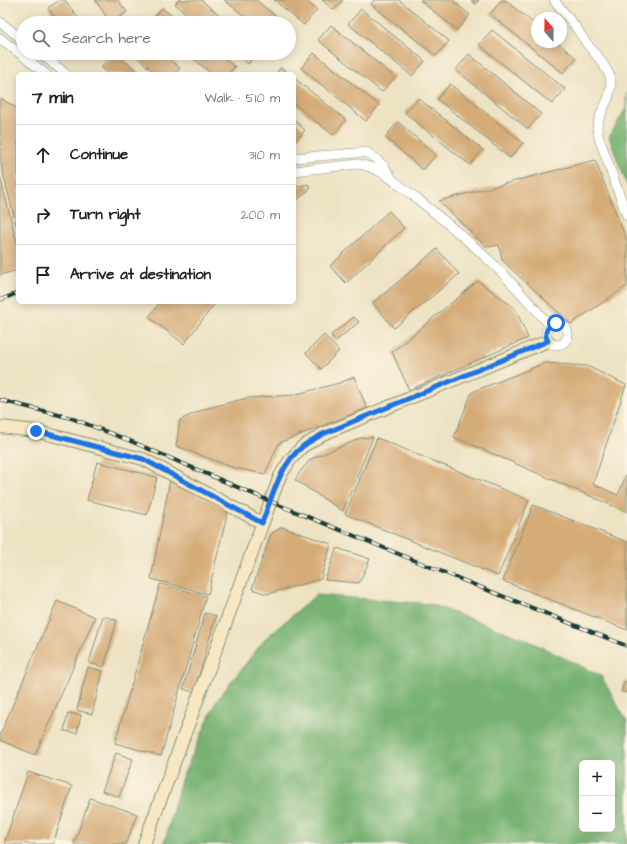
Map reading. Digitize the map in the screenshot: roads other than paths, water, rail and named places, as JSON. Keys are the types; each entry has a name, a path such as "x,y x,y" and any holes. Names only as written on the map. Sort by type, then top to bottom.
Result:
{"street":[{"path":"554,0 602,62 610,76 611,87 608,99 597,126 598,135 627,216"},
{"path":"0,22 16,35"},
{"path":"0,38 16,51"},
{"path":"28,60 43,72"},
{"path":"49,60 64,72"},
{"path":"296,158 367,152 384,166 392,180"},
{"path":"296,171 358,164 366,165 377,170 438,215 492,263 550,325"},
{"path":"556,323 563,325 568,330 568,337 564,343 554,345 548,341 546,338 546,331 550,325 556,323"},
{"path":"144,844 262,523 280,476 290,460 302,447 323,434 548,341"},
{"path":"0,428 36,431 143,459 262,523"}],"railway":[{"path":"0,300 16,294"},
{"path":"0,400 71,418 128,440 279,505 627,646"}]}
